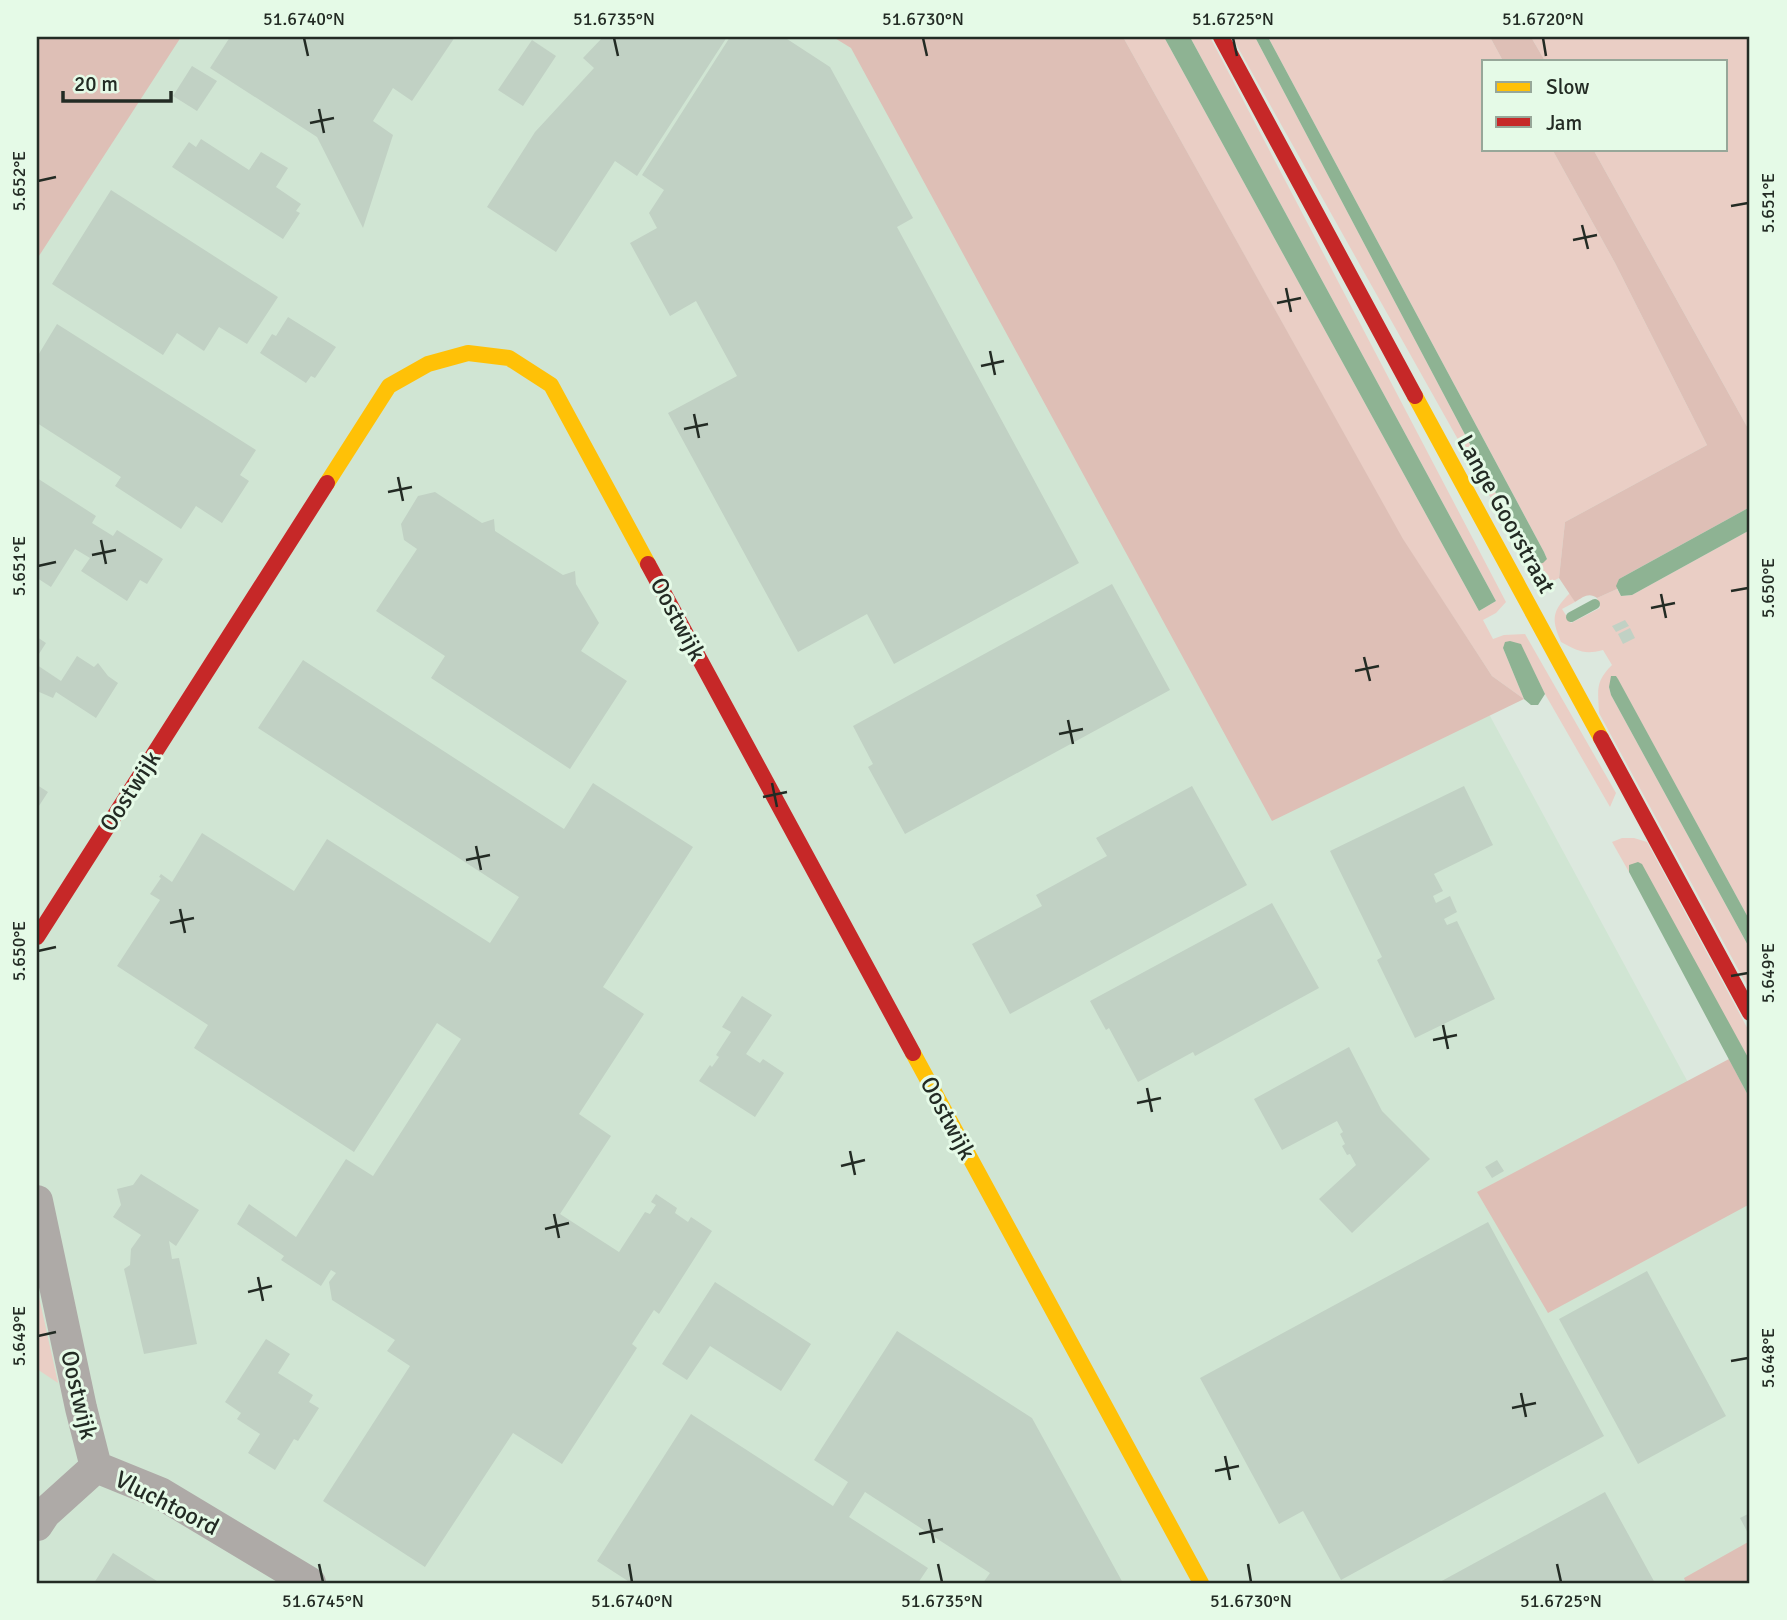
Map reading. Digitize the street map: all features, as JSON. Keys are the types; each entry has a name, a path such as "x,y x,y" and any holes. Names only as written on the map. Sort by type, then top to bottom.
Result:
{"street":[{"name":"Lange Goorstraat","path":"1221,37 1750,1013"},
{"name":"Oostwijk","path":"37,937 389,386 428,364 468,353 509,358 551,385 1201,1583"},
{"name":"Oostwijk","path":"37,1201 96,1467"},
{"name":"Vluchtoord","path":"37,1525 45,1513 96,1467 159,1493 310,1583"}],"shaded area":[{"path":"37,37 181,37 37,259"},
{"path":"143,37 1123,37 1750,1197 1750,1583 37,1583 37,221"},
{"path":"833,37 1123,37 1403,539 1492,676 1524,699 1272,821 851,48"},
{"path":"1123,37 1164,37 1479,611 1496,601 1190,37 1210,37 1506,602 1496,613 1483,620 1493,639 1504,635 1525,634 1616,793 1610,807 1545,694 1521,645 1503,648 1524,699 1492,676 1403,540"},
{"path":"1164,37 1190,37 1496,601 1479,611"},
{"path":"1232,37 1255,37 1528,554 1538,564 1547,559 1544,552 1268,37 1490,37 1502,60 1482,60 1482,150 1553,150 1615,263 1707,445 1565,522 1559,578 1551,582 1538,582"},
{"path":"1255,37 1268,37 1544,552 1547,559 1543,563 1537,564 1528,554"},
{"path":"1490,37 1531,37 1544,60 1502,60"},
{"path":"1531,37 1750,37 1750,432 1594,150 1728,150 1728,60 1544,60"},
{"path":"1553,150 1594,150 1750,432 1750,507 1619,579 1617,589 1597,598 1589,595 1575,602 1559,578 1565,522 1707,445 1615,263"},
{"path":"1750,507 1750,530 1632,595 1621,596 1616,586 1619,579"},
{"path":"1750,530 1750,921 1616,676 1609,687 1750,949 1750,991 1599,713 1599,686 1612,665 1603,650 1581,651 1561,642 1555,616 1570,593 1575,602 1562,609 1571,623 1600,608 1597,598 1617,589 1621,596 1632,595"},
{"path":"1505,642 1521,644 1545,694 1538,705 1531,705 1524,699 1503,648"},
{"path":"1611,676 1618,679 1750,921 1750,949 1611,695"},
{"path":"1622,838 1647,842 1750,1033 1750,1061 1721,1010 1629,865 1629,872 1612,842"},
{"path":"1638,862 1642,864 1750,1061 1750,1099 1629,872 1629,865"},
{"path":"1729,1059 1750,1099 1750,1204 1548,1313 1477,1192"},
{"path":"37,1288 58,1383 37,1369"},
{"path":"1750,1541 1750,1583 1686,1583 1684,1578"}],"building":[{"path":"230,37 455,37 412,101 393,88 373,121 393,135 363,228 317,137 210,68"},
{"path":"603,37 727,37 637,176 615,161 556,252 487,207 535,132 594,68 583,58"},
{"path":"730,37 784,37 830,67 913,218 897,227 1079,563 894,664 867,614 798,652 668,413 737,376 696,301 670,316 630,243 657,228 649,213 664,190 642,175"},
{"path":"532,40 556,56 523,106 498,90"},
{"path":"192,66 217,81 197,111 173,96"},
{"path":"201,139 249,170 261,152 288,168 276,187 301,204 296,211 300,213 283,239 172,167 189,142 196,147"},
{"path":"111,190 278,297 247,344 219,327 204,351 177,333 163,355 52,284"},
{"path":"288,317 336,347 315,378 311,376 306,383 260,353 272,334 276,336"},
{"path":"57,324 256,450 240,475 249,481 222,523 196,506 181,529 115,486 121,477 37,423 37,357"},
{"path":"37,478 96,516 92,523 113,536 117,530 163,559 147,584 140,580 127,601 81,571 90,558 75,549 51,587 37,578"},
{"path":"435,492 482,523 494,519 495,531 563,575 575,571 576,584 599,623 581,651 627,681 570,769 431,678 445,656 376,611 417,549 404,540 401,524 418,496"},
{"path":"1112,584 1170,690 905,834 868,767 873,764 853,726"},
{"path":"1625,620 1629,626 1616,632 1612,626"},
{"path":"1630,628 1635,638 1623,644 1618,634"},
{"path":"37,637 46,643 37,657"},
{"path":"77,656 94,667 98,663 108,676 118,683 96,718 56,692 53,698 37,691 37,665 61,681"},
{"path":"303,660 564,829 593,783 693,847 603,987 644,1014 579,1114 611,1136 560,1214 619,1252 645,1212 650,1214 656,1205 651,1202 656,1194 677,1208 675,1213 688,1222 691,1217 712,1231 659,1314 654,1310 632,1344 637,1348 562,1464 513,1433 425,1567 323,1501 410,1366 387,1351 395,1340 332,1300 329,1282 336,1273 331,1270 321,1286 281,1260 284,1256 237,1224 249,1204 296,1237 346,1159 373,1176 461,1039 437,1023 354,1152 194,1048 208,1025 117,966 160,900 150,894 161,878 159,877 161,874 172,882 202,833 294,891 327,839 490,943 519,897 258,728"},
{"path":"37,785 48,792 37,809"},
{"path":"1192,786 1247,885 1010,1014 972,944 1042,906 1036,895 1107,856 1096,838"},
{"path":"1464,786 1493,845 1434,874 1443,891 1433,896 1436,903 1450,896 1457,912 1444,919 1447,925 1457,921 1495,999 1415,1038 1377,960 1382,957 1330,851"},
{"path":"1272,903 1319,988 1195,1056 1193,1052 1138,1082 1109,1028 1106,1030 1090,1001"},
{"path":"742,996 772,1015 746,1054 760,1063 763,1059 784,1073 755,1117 699,1081 719,1057 716,1055 731,1032 722,1027"},
{"path":"1349,1047 1382,1111 1430,1159 1352,1233 1319,1199 1356,1165 1342,1146 1345,1144 1340,1134 1343,1132 1337,1121 1282,1150 1254,1099"},
{"path":"1497,1160 1504,1171 1492,1178 1485,1167"},
{"path":"141,1174 199,1210 176,1246 169,1241 172,1259 179,1258 197,1344 144,1354 124,1269 130,1265 131,1249 141,1235 113,1217 121,1205 117,1189 133,1185"},
{"path":"1488,1222 1604,1436 1341,1580 1303,1511 1279,1524 1200,1378"},
{"path":"1647,1271 1726,1416 1638,1464 1559,1319"},
{"path":"715,1282 811,1344 781,1391 710,1346 687,1380 662,1364"},
{"path":"897,1331 1032,1418 1123,1583 983,1583 990,1573 865,1492 849,1517 928,1568 918,1583 631,1583 597,1561 691,1414 833,1506 848,1482 814,1460"},
{"path":"266,1339 290,1354 278,1373 313,1395 309,1402 319,1408 298,1441 294,1439 275,1470 248,1453 260,1434 237,1419 241,1413 225,1402"},
{"path":"1605,1492 1655,1583 1438,1583"},
{"path":"1750,1513 1750,1537 1740,1518"},
{"path":"113,1553 160,1583 94,1583"}],"waterway":[{"path":"1571,617 1595,604"}],"traffic: slow":[{"path":"327,483 389,386 428,364 468,353 509,358 551,385 648,564"},
{"path":"1415,396 1601,738"},
{"path":"913,1053 1201,1583"}],"traffic: jam":[{"path":"1221,37 1415,396"},
{"path":"37,937 327,483"},
{"path":"648,564 913,1053"},
{"path":"1601,738 1750,1013"}]}
